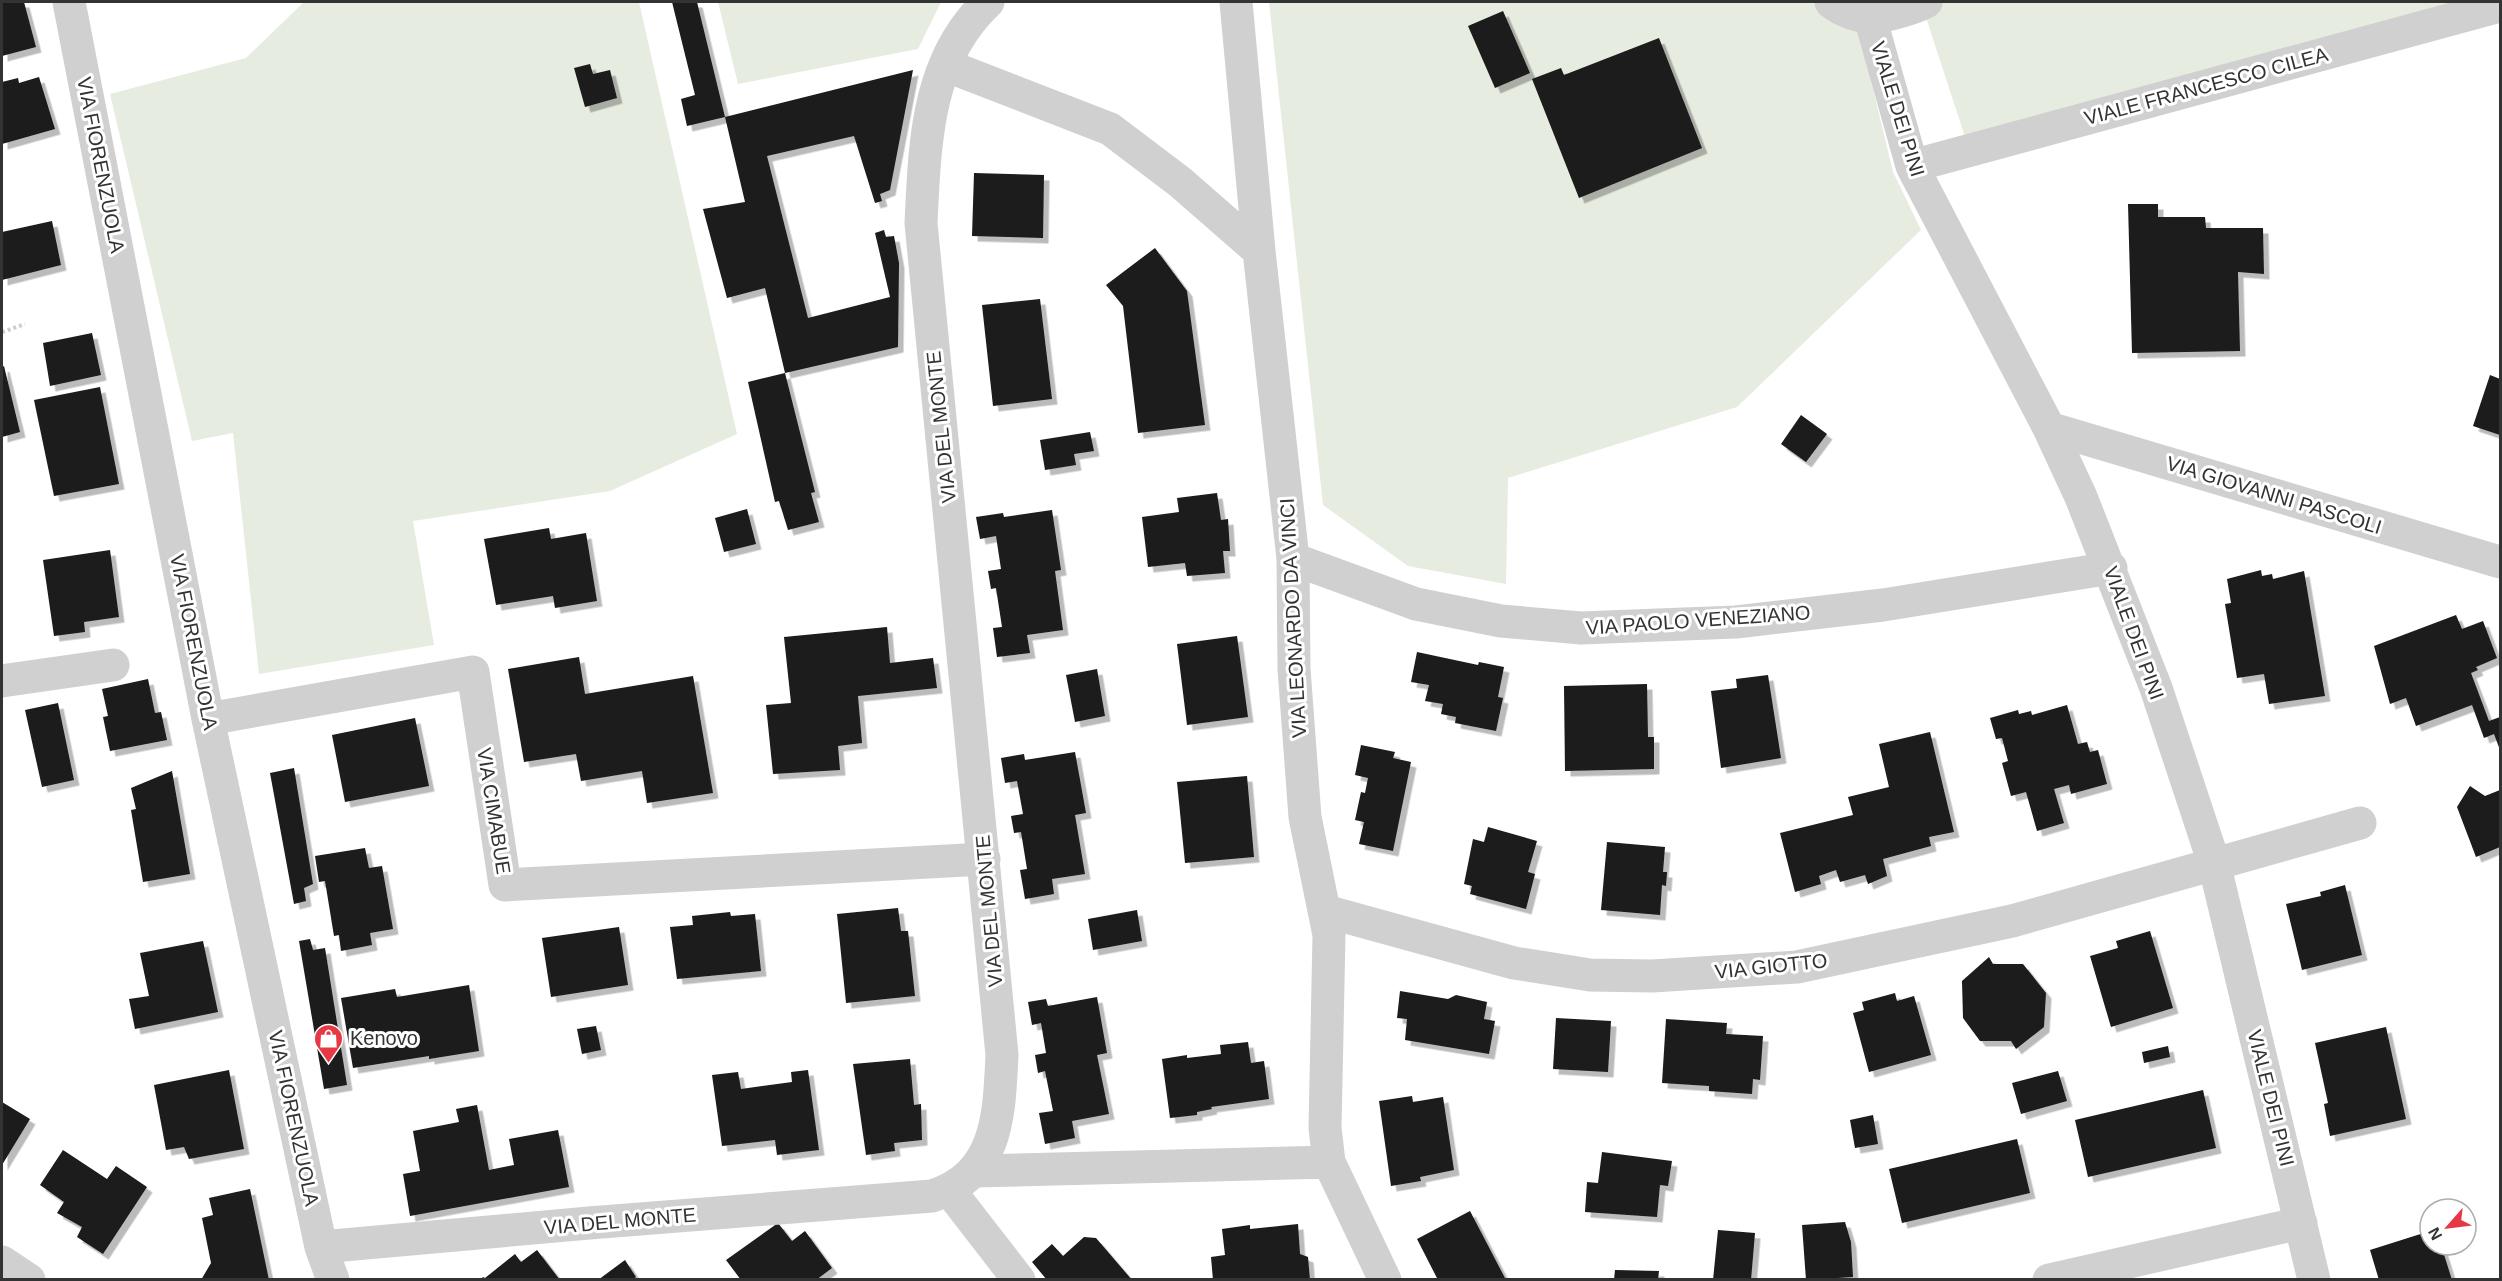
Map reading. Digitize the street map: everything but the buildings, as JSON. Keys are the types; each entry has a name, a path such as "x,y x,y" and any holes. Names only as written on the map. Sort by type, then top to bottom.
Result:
{"street":[{"name":"VIA FIORENZUOLA","path":"69,2 208,719 321,1247 333,1280"},
{"name":"VIA DEL MONTE","path":"321,1247 589,1222 932,1196 950,1191 975,1171 992,1142 999,1106 1002,1055 921,223 925,141 933,101 945,65 958,37 973,16 988,2"},
{"name":"VIA LEONARDO DA VINCI","path":"1236,2 1259,251 1293,559 1294,669 1305,817 1329,935 1325,1128 1329,1161 1385,1280"},
{"path":"1831,2 1842,10 1870,17 1919,6 1926,2"},
{"name":"VIALE FRANCESCO CILEA","path":"1911,166 2500,6"},
{"name":"VIALE DEI PINI","path":"1870,17 1911,166 2049,428 2081,496 2156,688 2214,863 2314,1280"},
{"path":"945,65 1110,129 1180,182 1259,251"},
{"name":"VIA GIOVANNI PASCOLI","path":"2049,428 2500,562"},
{"name":"VIA PAOLO VENEZIANO","path":"1293,559 1416,604 1501,621 1581,628 1736,621 1883,605 2110,567"},
{"path":"2,681 113,665"},
{"name":"VIA CIMABUE","path":"208,719 473,672 505,885 984,859"},
{"name":"VIA GIOTTO","path":"1324,911 1514,963 1590,975 1652,976 1797,967 2012,921 2360,822"},
{"path":"975,1171 1329,1161"},
{"path":"950,1191 1019,1280"},
{"path":"2049,1280 2301,1224"},
{"path":"2,1262 29,1280"}],"path":[{"path":"2,332 25,324"}],"shaded area":[{"path":"304,2 639,2 737,434 610,491 413,521 434,645 259,674 233,433 192,441 110,94 246,58"},
{"path":"718,2 941,2 918,49 738,84"},
{"path":"1269,2 1852,2 1893,172 1921,230 1737,407 1508,478 1506,584 1408,566 1323,505"},
{"path":"1921,2 2468,2 1965,137"}],"place":[{"name":"Kenovo","path":"329,1064"}]}
